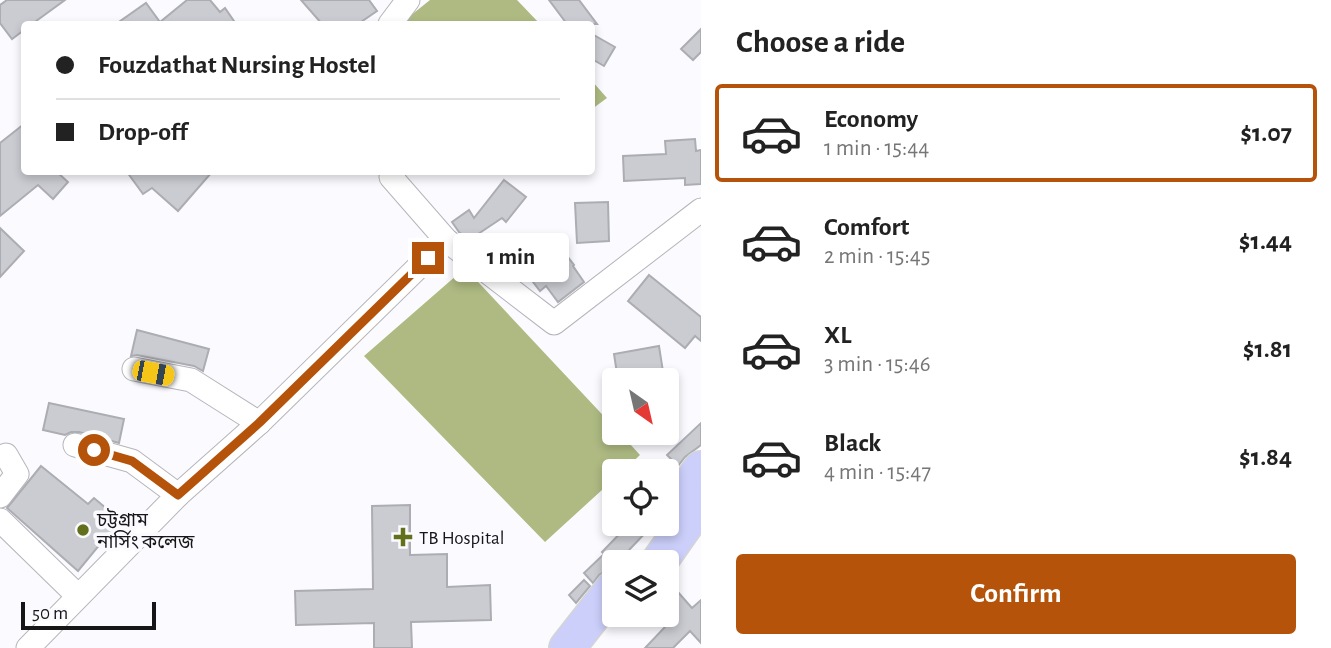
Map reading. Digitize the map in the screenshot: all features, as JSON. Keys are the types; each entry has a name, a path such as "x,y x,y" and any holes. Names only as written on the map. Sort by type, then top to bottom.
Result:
{"highway":[{"path":"679,501 701,469"},
{"path":"667,550 701,502"},
{"path":"567,648 602,603"},
{"path":"592,648 608,627"}],"lane":[{"path":"392,21 408,0"},
{"path":"392,175 391,177 446,240 554,323 701,210"},
{"path":"29,648 178,495 259,423 446,240"},
{"path":"134,369 191,380 259,423"},
{"path":"75,445 132,461 178,495"},
{"path":"0,495 17,474 6,455"},
{"path":"0,520 78,596"}],"shaded area":[{"path":"430,0 517,0 537,21 404,21"},
{"path":"595,84 607,98 595,107"},
{"path":"465,268 602,414 602,445 631,445 640,455 636,459 602,459 602,490 545,542 364,356"}],"building":[{"path":"7,0 65,0 36,21 21,21 21,32 12,39 0,23 0,5"},
{"path":"187,0 210,0 220,12 225,8 234,21 161,21"},
{"path":"301,0 369,0 377,11 362,21 319,21"},
{"path":"549,0 579,0 595,21 565,21"},
{"path":"146,3 159,21 120,21"},
{"path":"701,29 701,52 693,60 681,49"},
{"path":"595,36 615,47 604,66 595,61"},
{"path":"21,126 21,175 60,175 68,182 53,199 38,185 0,216 0,143"},
{"path":"695,139 696,151 701,150 701,184 685,185 685,178 624,181 623,156 666,154 665,141"},
{"path":"129,175 209,175 178,211 152,188 143,194"},
{"path":"504,180 526,197 506,222 502,218 469,240 452,222 469,210 474,218"},
{"path":"608,202 609,241 577,243 575,203"},
{"path":"0,228 24,251 0,277"},
{"path":"551,235 584,282 558,302 546,286 540,291 517,261"},
{"path":"649,275 701,317 701,341 695,336 685,348 628,301"},
{"path":"137,330 209,349 203,371 194,366 131,356"},
{"path":"659,346 662,368 616,368 614,354"},
{"path":"49,403 124,419 119,443 79,432 65,435 43,430"},
{"path":"701,423 701,445 679,465 679,459 671,459 667,455"},
{"path":"41,466 88,504 94,498 120,520 78,571 7,508"},
{"path":"410,505 410,555 447,554 447,587 490,585 491,620 411,622 412,648 374,648 374,623 296,625 295,591 373,589 372,506"},
{"path":"617,536 642,536 629,550 604,550"},
{"path":"602,556 602,573 593,583 584,573"},
{"path":"584,580 590,586 576,603 569,595"},
{"path":"679,593 692,608 701,600 701,643 690,631 673,648 645,648 665,627 679,627"}],"place":[{"name":"চট্টগ্রাম নার্সিং কলেজ","path":"83,530"},
{"name":"TB Hospital","path":"403,537"}],"route":[{"path":"94,450 132,461 178,495 259,423 428,258"}]}
